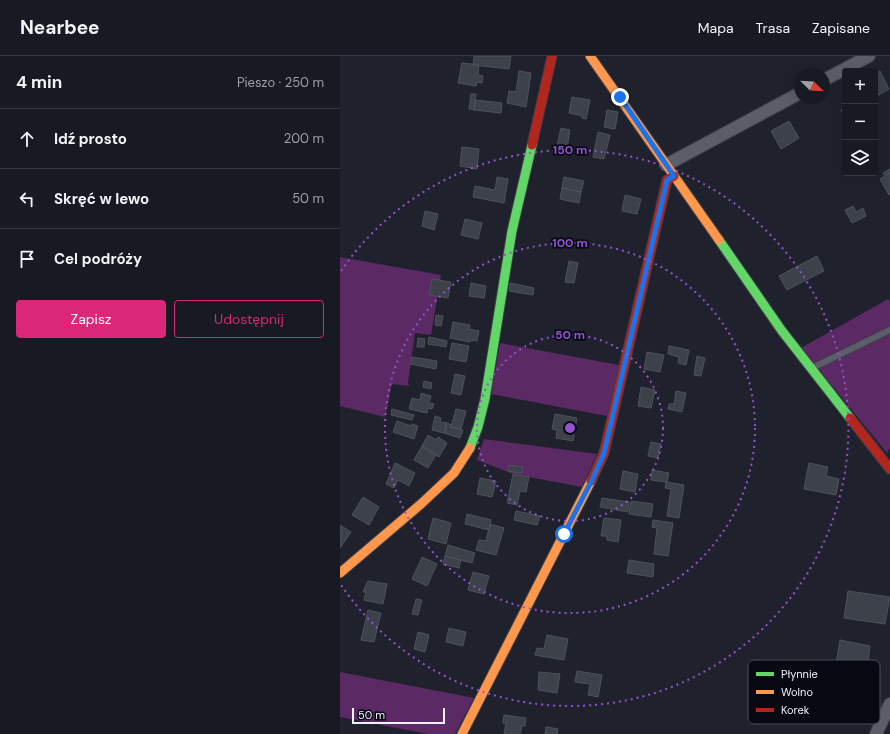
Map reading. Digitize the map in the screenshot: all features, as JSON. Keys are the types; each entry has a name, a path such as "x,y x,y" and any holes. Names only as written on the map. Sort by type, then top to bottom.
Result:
{"street":[{"path":"340,573 421,504 454,473 464,461 472,444 485,400 512,231 552,56"},
{"path":"590,56 777,324 890,469"},
{"path":"830,77 869,56"},
{"path":"666,164 794,96"},
{"path":"462,734 592,480 604,453 667,180 674,176"},
{"path":"876,734 890,704"}],"lane":[{"path":"811,368 890,330"}],"shaded area":[{"path":"340,257 441,275 431,335 415,333 408,383 410,386 392,384 385,417 340,406"},
{"path":"888,299 890,301 890,448 887,453 801,348"},
{"path":"500,343 619,365 607,416 491,394"},
{"path":"484,439 597,454 582,487 513,474 477,460"},
{"path":"340,672 474,698 455,734 428,734 340,717"}],"building":[{"path":"474,56 511,56 509,69 473,65"},
{"path":"462,63 479,65 478,75 483,76 482,83 477,82 476,86 458,83"},
{"path":"519,71 531,73 526,107 507,103 509,91 516,92"},
{"path":"880,71 889,89 878,95 878,72"},
{"path":"471,94 476,94 474,110 469,109"},
{"path":"572,97 590,100 586,119 582,118 582,116 569,113"},
{"path":"476,100 502,103 501,113 474,110"},
{"path":"607,110 618,112 615,129 604,127"},
{"path":"789,121 799,138 781,149 771,131"},
{"path":"561,128 570,130 567,148 557,146"},
{"path":"598,132 610,135 604,159 593,157"},
{"path":"462,147 479,149 477,169 460,166"},
{"path":"890,169 890,173 885,176 883,173"},
{"path":"890,173 890,194 889,195 880,179"},
{"path":"497,177 508,179 504,203 473,197 475,186 495,190"},
{"path":"564,177 584,181 581,192 562,188"},
{"path":"562,188 581,192 579,203 560,199"},
{"path":"625,195 641,199 637,214 622,211"},
{"path":"853,206 856,212 863,208 866,216 852,223 845,210"},
{"path":"425,211 438,214 434,230 422,226"},
{"path":"465,219 482,223 478,239 461,235"},
{"path":"817,256 824,271 787,290 779,276"},
{"path":"569,261 578,263 574,283 565,282"},
{"path":"432,279 451,282 448,298 429,295"},
{"path":"471,283 486,286 484,298 469,296"},
{"path":"510,283 534,288 533,295 509,291"},
{"path":"436,315 443,316 441,326 435,325"},
{"path":"453,322 470,325 469,329 479,331 477,341 471,340 470,342 450,338"},
{"path":"429,337 447,341 446,347 428,344"},
{"path":"418,338 425,339 424,347 417,347"},
{"path":"452,343 469,346 466,362 449,359"},
{"path":"669,346 689,350 686,365 678,363 679,357 668,354"},
{"path":"647,352 664,355 660,372 644,369"},
{"path":"697,356 705,358 701,376 694,375"},
{"path":"412,357 437,361 436,369 410,364"},
{"path":"455,374 465,376 461,395 451,393"},
{"path":"424,381 432,383 431,389 423,387"},
{"path":"641,387 655,390 651,408 638,406"},
{"path":"676,391 686,393 682,412 668,409 669,404 674,404"},
{"path":"421,393 431,396 429,403 434,404 432,409 428,408 427,413 409,409 412,398 420,400"},
{"path":"392,409 414,415 412,420 391,415"},
{"path":"456,409 466,411 461,429 451,427"},
{"path":"555,414 577,418 573,441 556,438 557,430 552,429"},
{"path":"435,416 441,418 440,422 447,423 444,433 432,430"},
{"path":"397,421 411,426 412,424 418,426 414,439 393,432"},
{"path":"447,423 452,425 451,427 463,430 460,438 444,433"},
{"path":"428,435 436,440 438,437 447,443 439,457 422,446"},
{"path":"651,442 661,444 658,458 648,456"},
{"path":"422,446 436,455 428,468 414,460"},
{"path":"395,463 415,473 409,486 398,480 394,488 386,484"},
{"path":"809,463 828,467 826,476 839,479 836,495 804,489"},
{"path":"509,465 523,467 522,473 508,471"},
{"path":"652,470 669,473 667,482 651,480"},
{"path":"623,471 638,474 635,492 620,489"},
{"path":"513,474 529,477 526,492 520,491 517,505 507,503"},
{"path":"480,478 496,481 492,497 477,494"},
{"path":"666,482 684,485 679,518 667,516 671,489 665,488"},
{"path":"363,497 379,507 369,525 352,515"},
{"path":"602,498 629,502 628,512 600,507"},
{"path":"631,501 653,504 651,517 629,514"},
{"path":"516,511 540,516 537,525 514,520"},
{"path":"467,514 491,520 489,530 465,524"},
{"path":"433,518 451,523 446,544 428,539"},
{"path":"604,518 621,520 618,542 607,540 607,536 601,536"},
{"path":"653,520 673,523 668,556 654,554 657,528 652,527"},
{"path":"490,524 504,528 496,555 476,550 479,540 486,541"},
{"path":"340,525 351,532 340,548"},
{"path":"448,545 475,553 472,563 445,556"},
{"path":"445,556 461,560 459,568 443,564"},
{"path":"422,557 437,564 427,586 412,579"},
{"path":"629,560 654,564 653,577 627,573"},
{"path":"473,572 489,576 484,594 468,590"},
{"path":"368,581 387,584 383,604 364,600 366,592 363,592"},
{"path":"848,591 890,597 885,624 844,618"},
{"path":"416,599 422,600 418,615 412,614"},
{"path":"368,610 381,613 374,642 361,640"},
{"path":"449,628 466,632 463,646 446,642"},
{"path":"418,632 429,635 425,652 414,649"},
{"path":"547,635 568,639 564,660 535,655 537,648 544,649"},
{"path":"840,640 870,646 868,660 837,660"},
{"path":"577,671 602,675 598,697 588,695 590,684 575,682"},
{"path":"539,672 560,674 557,693 538,690"},
{"path":"504,715 526,718 525,726 522,726 520,734 504,734 506,723 503,723"},
{"path":"546,727 558,729 557,734 545,734"}],"traffic: fast":[{"path":"470,448 478,427 485,399 512,231 532,145"},
{"path":"719,240 782,331 850,418"}],"traffic: slow":[{"path":"590,56 719,240"},
{"path":"340,573 421,504 454,473 470,448"},
{"path":"462,734 591,481"}],"traffic: jam":[{"path":"532,145 552,56"},
{"path":"591,481 604,453 667,180 674,176"},
{"path":"850,418 890,469"}],"route":[{"path":"564,534 604,453 667,180 674,176 620,97"}]}
